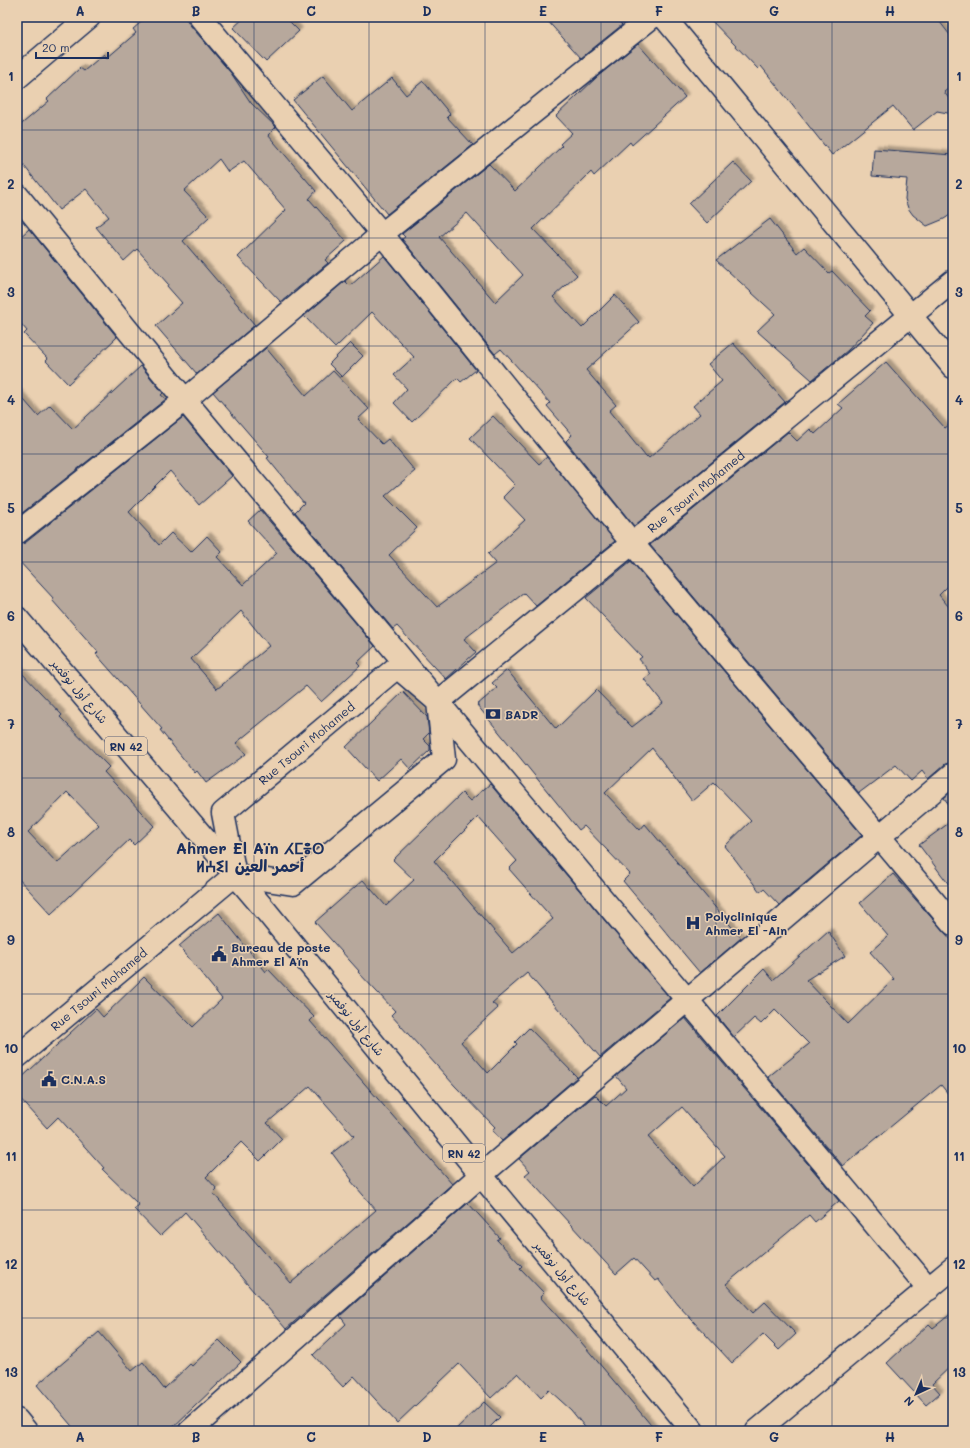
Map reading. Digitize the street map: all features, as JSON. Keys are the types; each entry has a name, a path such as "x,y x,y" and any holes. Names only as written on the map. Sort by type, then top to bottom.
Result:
{"street":[{"path":"17,78 89,17"},
{"path":"200,17 382,234 632,543 953,924"},
{"path":"17,533 185,400 382,234 652,17"},
{"path":"664,17 953,367"},
{"path":"17,195 185,400 929,1289"},
{"name":"Rue Tsouri Mohamed","path":"17,1057 235,875 223,813 397,666 438,702 911,317 953,281"},
{"name":"شارع أول نوفمبر","path":"17,618 271,917 481,1175 693,1431"},
{"path":"235,875 293,884 444,758 438,702"},
{"path":"190,1431 481,1175 953,774"},
{"path":"757,1431 953,1268"},
{"path":"17,1420 26,1431"}],"building":[{"path":"147,17 185,17 190,25 231,73 251,103 276,127 268,135 316,191 309,199 346,241 325,260 328,263 281,302 238,257 286,210 244,161 228,172 219,159 184,191 209,217 183,241 255,325 197,374 156,326 182,303 167,286 168,284 137,249 124,261 96,227 109,217 86,189 59,210 17,157 17,128 49,101 47,99 80,68 84,71 104,54 107,58 136,33 133,29"},
{"path":"245,17 285,17 299,31 266,62 233,28"},
{"path":"544,17 614,17 622,25 581,58"},
{"path":"708,17 936,17 953,39 953,85 944,92 953,104 953,114 937,111 913,130 893,106 832,155 761,66 758,69"},
{"path":"638,44 685,97 632,145 630,142 594,176 591,172 533,229 577,275 553,297 582,328 615,295 639,322 586,370 616,405 609,411 646,457 647,456 649,458 700,414 693,406 722,381 708,364 733,343 785,402 634,526 566,441 572,435 547,406 550,403 501,349 495,354 402,239 405,237 402,234 489,164 515,191 562,146 560,144 572,133 556,116 598,76","holes":["467,213 523,275 495,302 439,237"]},
{"path":"323,76 352,111 392,78 406,95 423,81 450,114 447,117 473,145 387,214 293,100"},
{"path":"874,149 953,155 953,210 950,215 927,226 913,215 908,208 905,199 907,179 872,176"},
{"path":"733,162 751,181 707,223 689,204"},
{"path":"770,219 797,253 804,247 829,273 832,271 870,311 865,316 873,323 848,350 812,380 757,331 775,314 716,260"},
{"path":"29,229 117,337 68,384 46,361 48,359 24,334 27,331 17,319 17,240"},
{"path":"384,256 476,370 461,382 457,378 412,422 394,403 407,389 394,375 414,357 372,312 335,348 304,316 345,281 350,286"},
{"path":"350,343 363,356 342,377 329,364"},
{"path":"266,348 306,396 333,371 369,409 358,419 382,444 388,439 415,471 385,496 417,528 389,555 437,607 496,563 488,554 525,520 503,497 515,485 470,438 493,416 539,464 547,457 615,541 536,606 524,593 464,639 476,652 446,679 397,626 393,629 295,512 304,503 267,458 269,457 213,392"},
{"path":"886,362 945,428 953,422 953,581 939,595 953,612 953,762 945,764 928,779 922,771 911,781 896,765 859,793 650,545 788,432 797,441 810,429 815,434 843,408 838,404"},
{"path":"141,366 163,393 161,395 166,399 17,517 17,392 38,416 50,405 73,429"},
{"path":"183,417 232,476 199,505 170,471 129,512 159,545 171,533 191,552 207,536 222,552 217,557 243,585 277,553 248,521 260,510 375,646 357,663 360,666 321,702 306,686 236,743 246,754 206,783 197,771 195,773 160,730 162,729 96,654 98,652 52,600 54,599 17,559 17,545 25,543","holes":["241,611 269,646 217,689 191,659"]},
{"path":"631,561 862,835 779,905 764,889 760,892 725,846 751,821 714,782 692,801 652,748 605,793 640,830 645,824 741,938 700,973 623,881 630,874 584,826 579,830 477,705 497,688 492,683 507,670 556,729 596,690 632,727 663,703 644,679 651,674 639,659 642,657 586,598"},
{"path":"17,668 62,715 60,717 109,767 104,772 154,826 134,845 129,840 51,914 17,877","holes":["67,792 99,825 57,863 28,832"]},
{"path":"403,692 427,717 429,733 423,739 430,746 430,750 410,769 401,759 377,781 346,747"},
{"path":"490,784 670,998 600,1057 527,973 492,1003 498,1008 461,1042 488,1073 517,1044 515,1042 529,1028 577,1077 502,1141 492,1130 495,1127 455,1086 391,1015 395,1011 358,972 359,971 315,922 363,880 386,906 414,880 393,860 462,793 470,801","holes":["478,817 517,861 509,869 553,919 513,953 434,861"]},
{"path":"953,790 953,810 944,798"},
{"path":"953,820 953,890 919,845"},
{"path":"893,874 953,942 953,1100 941,1085 843,1166 768,1077 809,1044 775,1010 761,1024 754,1018 734,1037 717,1016 764,969 773,980 828,931 845,956 806,980 848,1024 894,979 870,952 888,936 860,903"},
{"path":"219,913 266,972 268,969 314,1017 310,1021 452,1184 286,1329 185,1212 160,1236 134,1209 139,1205 102,1169 104,1168 58,1117 47,1128 17,1095 17,1082 96,1009 103,1017 144,977 193,1027 222,999 179,946","holes":["310,1086 354,1136 332,1153 352,1180 351,1181 376,1210 291,1283 213,1193 217,1189 206,1177 241,1142 260,1161 282,1139 267,1123"]},
{"path":"685,1018 839,1201 815,1222 809,1215 726,1284 753,1313 765,1302 796,1334 779,1350 763,1334 732,1363 679,1306 658,1279 655,1281 634,1258 616,1274 525,1175 530,1171 519,1159 595,1095 606,1106 626,1088 616,1076","holes":["682,1107 725,1156 693,1187 648,1137"]},
{"path":"468,1203 500,1238 497,1240 522,1266 520,1268 544,1293 540,1297 581,1342 656,1431 588,1431 571,1410 549,1390 541,1398 518,1373 491,1398 459,1364 397,1423 354,1376 343,1387 313,1355 346,1324 340,1316"},
{"path":"953,1312 953,1364 932,1384 940,1393 926,1405 887,1363 929,1324 933,1328"},
{"path":"99,1332 132,1371 143,1362 164,1389 190,1364 192,1366 219,1340 241,1362 169,1431 76,1431 37,1385"},
{"path":"484,1402 500,1417 486,1431 454,1431"}],"place":[{"name":"BADR","path":"493,714"},
{"name":"Polyclinique Ahmer El -Ain","path":"693,923"},
{"name":"Bureau de poste Ahmer El Aïn","path":"219,954"},
{"name":"C.N.A.S","path":"49,1079"}],"district":[{"name":"Ahmer El Aïn ⵃⵎⴻⵔ ⵍⵄⵉⵏ أحمر العين","path":"250,856"}]}
